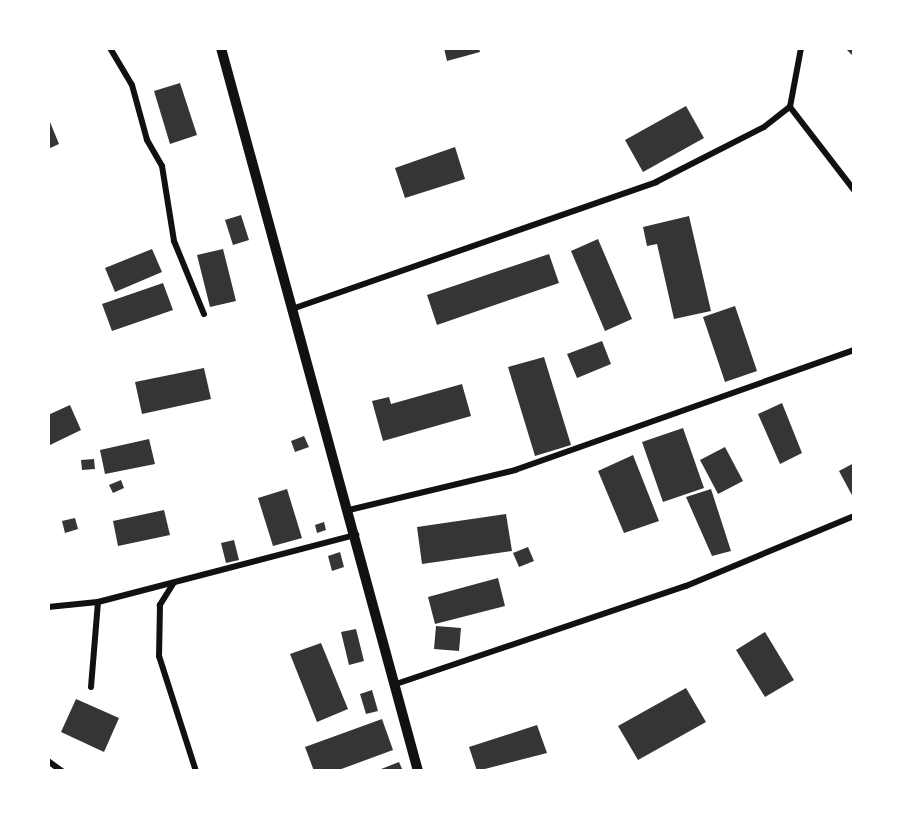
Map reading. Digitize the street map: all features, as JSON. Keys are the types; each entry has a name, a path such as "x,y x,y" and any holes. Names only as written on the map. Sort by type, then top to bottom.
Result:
{"street":[{"path":"110,48 132,85 147,140 162,166 174,241 204,314"},
{"path":"221,48 356,535 418,771"},
{"path":"292,309 656,182 764,127 790,107 801,48"},
{"path":"790,107 854,189"},
{"path":"349,510 515,470 854,350"},
{"path":"396,684 686,586 854,516"},
{"path":"48,608 98,602 356,535"},
{"path":"173,584 160,605 159,656 196,771"},
{"path":"91,687 98,602"},
{"path":"48,761 62,771"}],"building":[{"path":"444,48 479,48 480,52 447,61"},
{"path":"845,48 854,48 852,55"},
{"path":"180,83 197,135 170,144 154,91"},
{"path":"686,106 704,138 643,172 625,140"},
{"path":"50,122 59,144 48,149 48,123"},
{"path":"455,147 465,179 405,198 395,168"},
{"path":"241,215 249,240 233,245 225,220"},
{"path":"689,216 711,311 674,319 657,244 647,246 643,227"},
{"path":"598,239 632,319 605,331 571,251"},
{"path":"152,249 162,272 115,292 105,268"},
{"path":"223,249 236,301 210,307 197,255"},
{"path":"549,254 559,283 437,325 427,295"},
{"path":"163,283 173,310 112,331 102,304"},
{"path":"735,306 757,371 725,382 703,317"},
{"path":"602,341 611,364 577,378 567,354"},
{"path":"544,357 571,445 535,456 508,367"},
{"path":"204,368 211,399 142,414 135,382"},
{"path":"462,384 471,416 383,441 372,401 389,397 391,404"},
{"path":"782,403 802,453 780,464 758,414"},
{"path":"70,405 81,430 50,445 48,415"},
{"path":"683,428 704,488 663,502 642,442"},
{"path":"304,436 309,447 295,452 291,441"},
{"path":"149,439 155,464 105,474 100,450"},
{"path":"725,447 743,481 718,494 700,460"},
{"path":"633,455 659,521 624,533 598,471"},
{"path":"94,459 95,469 82,470 81,460"},
{"path":"854,463 854,499 839,471"},
{"path":"121,480 124,488 113,493 109,485"},
{"path":"287,489 302,538 273,546 258,498"},
{"path":"711,489 731,551 712,556 686,497"},
{"path":"164,510 170,535 118,546 113,521"},
{"path":"506,514 512,551 422,564 417,527"},
{"path":"75,518 78,529 65,533 62,521"},
{"path":"324,522 326,530 317,533 315,525"},
{"path":"234,540 239,560 226,563 221,543"},
{"path":"528,547 534,561 519,567 513,553"},
{"path":"340,552 344,567 332,571 328,556"},
{"path":"498,578 505,606 435,624 428,597"},
{"path":"436,626 461,628 459,651 434,649"},
{"path":"356,629 364,661 349,665 341,632"},
{"path":"765,632 794,680 765,697 736,650"},
{"path":"321,643 348,709 317,722 290,654"},
{"path":"686,688 706,722 638,760 618,726"},
{"path":"372,690 378,711 366,714 360,694"},
{"path":"76,699 119,718 104,752 61,732"},
{"path":"382,719 393,750 336,771 314,771 305,747"},
{"path":"537,725 547,753 477,771 469,747"},
{"path":"399,762 403,771 376,771"}]}
